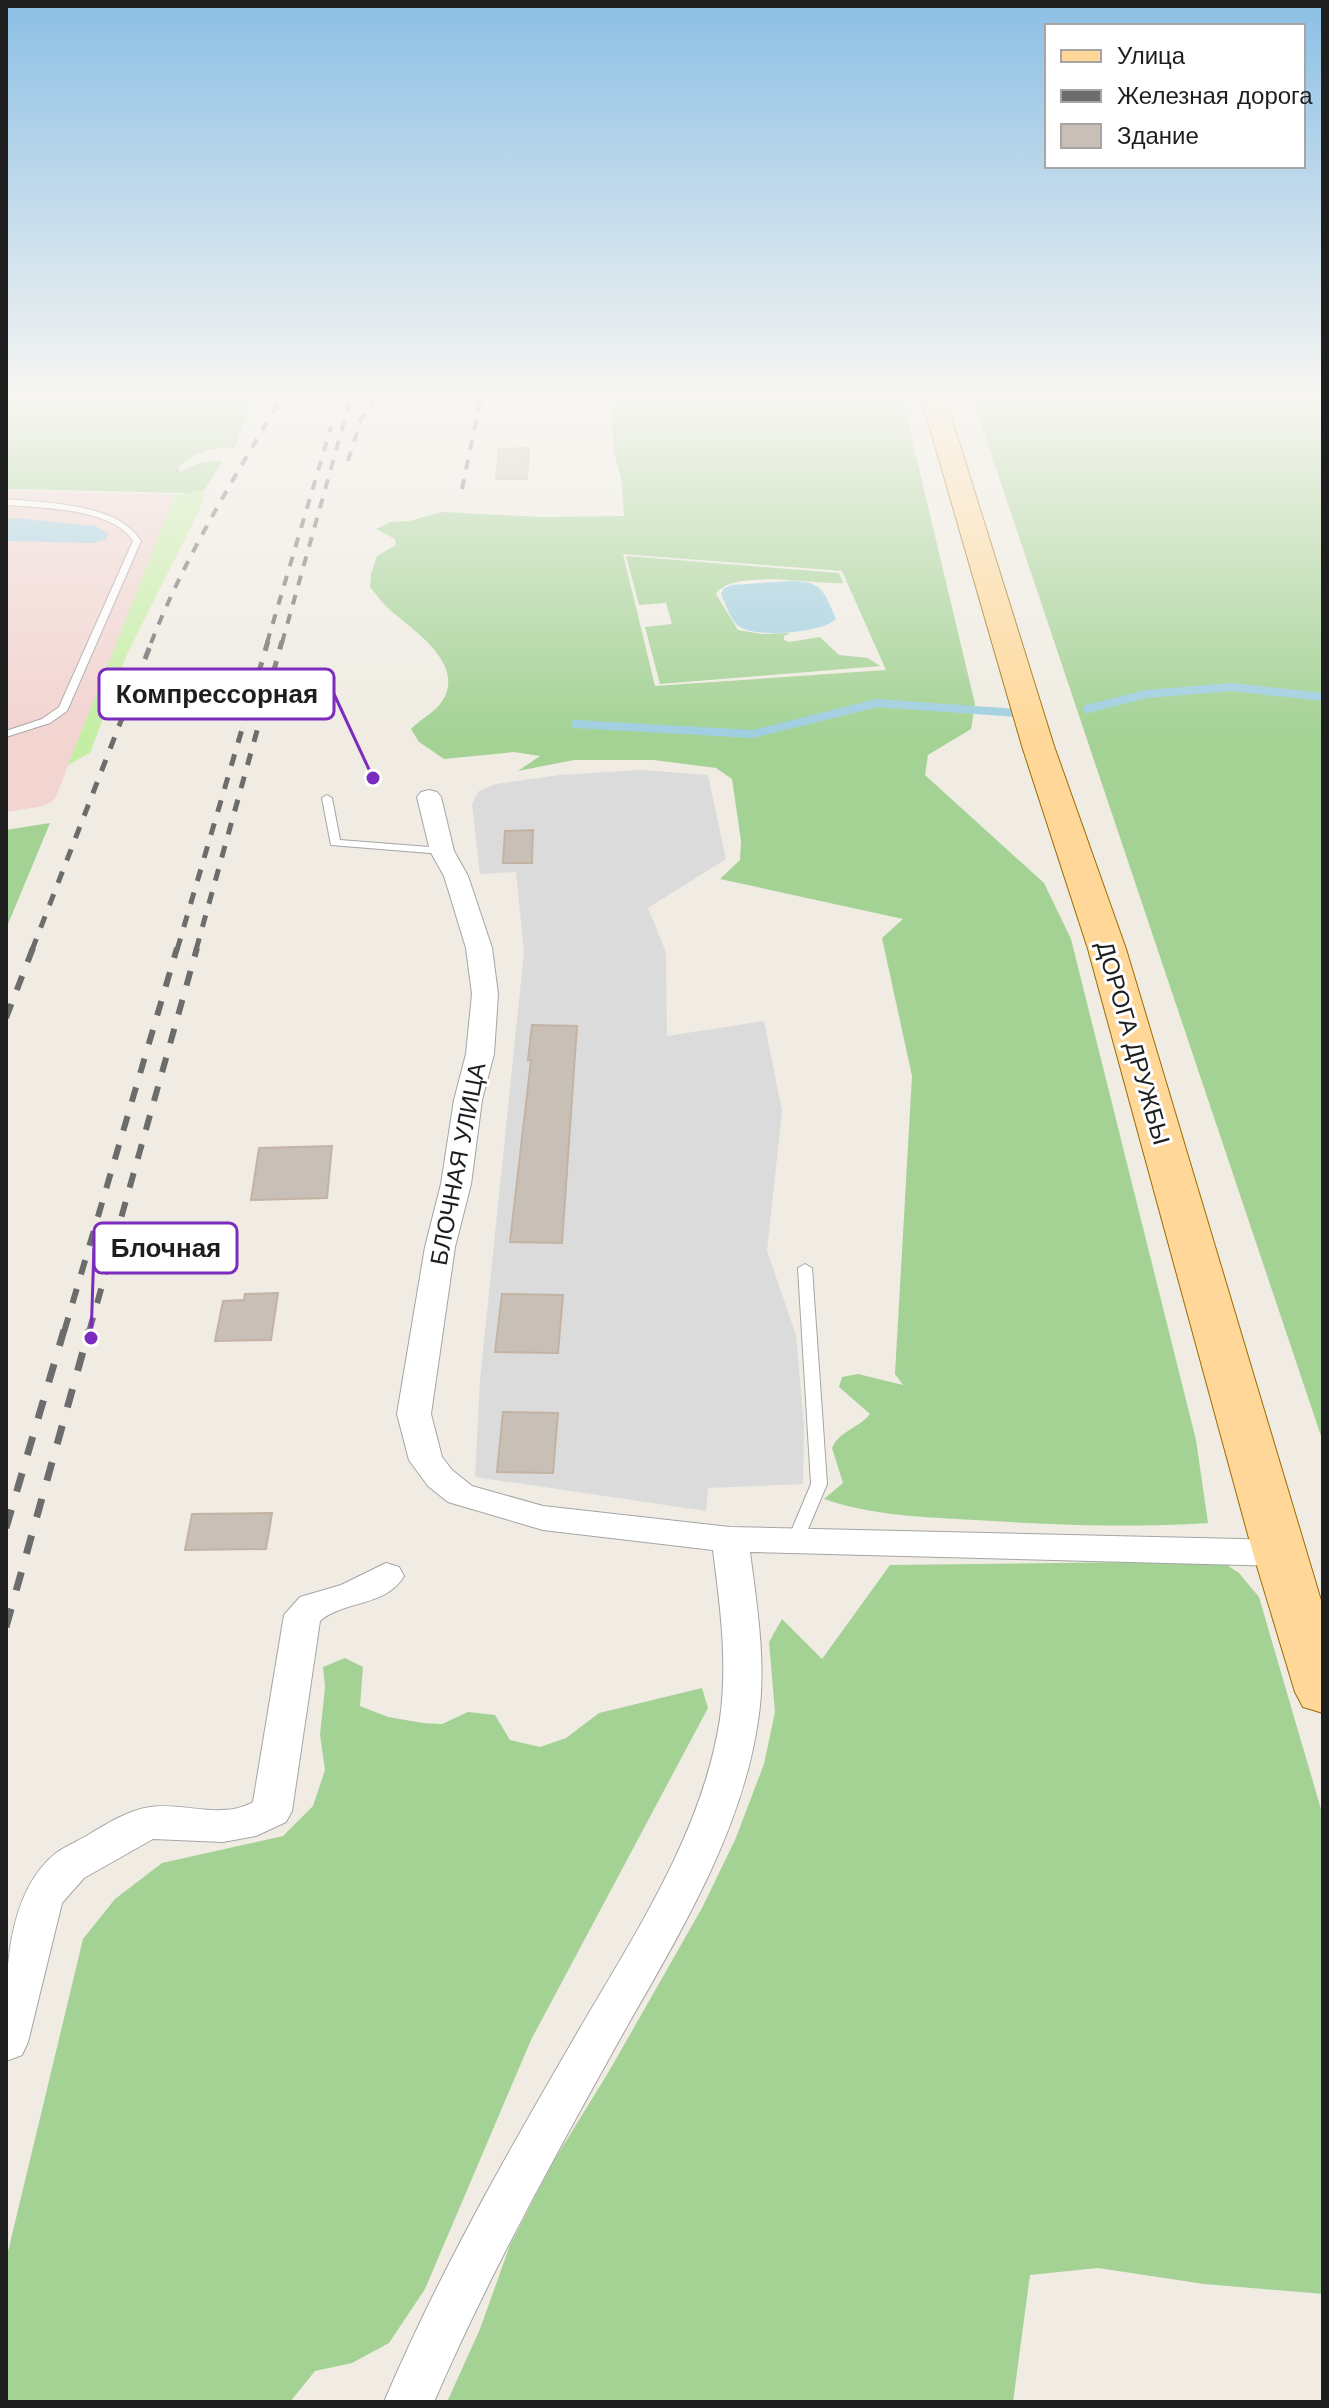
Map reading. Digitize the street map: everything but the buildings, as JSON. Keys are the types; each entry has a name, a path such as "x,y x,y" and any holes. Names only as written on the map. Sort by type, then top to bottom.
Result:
{"main road":[{"name":"ДОРОГА ДРУЖБЫ","path":"967,509 1038,746 1107,949 1279,1553 1323,1692"}],"street":[{"name":"БЛОЧНАЯ УЛИЦА","path":"429,797 442,851 468,908 479,948 485,994 480,1054 468,1100 456,1184 440,1247 414,1414 426,1460 440,1478 460,1494 485,1504 543,1518 730,1539 1279,1553"},
{"path":"409,2402 444,2319 656,1933 714,1810 739,1720 741,1630 730,1539"},
{"path":"6,2042 43,1896 69,1866 120,1836 150,1823 223,1826 256,1820 272,1811 302,1615 313,1606 354,1594 386,1576"}],"lane":[{"path":"6,734 46,721 63,709 137,541 135,532 108,518 53,509"},
{"path":"327,798 335,843 442,851"},
{"path":"795,1541 819,1484 805,1268"}],"shaded area":[{"path":"6,509 169,509 55,799 44,806 6,812"},
{"path":"641,770 708,775 726,859 648,908 666,952 667,1036 764,1021 782,1111 767,1251 796,1335 804,1426 803,1484 708,1488 706,1511 475,1477 480,1380 524,952 516,872 480,874 472,804 479,791 496,784 560,775"}],"green space":[{"path":"169,509 200,509 127,654 90,753 68,765"},
{"path":"623,509 929,509 975,704 971,729 928,755 925,775 1044,883 1071,939 1196,1440 1208,1523 1092,1525 937,1518 880,1512 824,1499 843,1483 832,1448 835,1442 870,1414 839,1387 842,1377 858,1374 903,1385 895,1374 912,1076 882,938 903,919 720,879 740,860 741,841 732,779 716,768 654,760 574,760 518,771 540,756 514,752 444,759 419,742 411,729 443,700 448,686 442,661 434,649 388,608 370,587 377,556 396,545 395,539 376,529 391,522 409,521 442,512 542,517 624,516","holes":["623,554 842,571 886,670 655,686"]},
{"path":"1010,509 1323,509 1323,1442"},
{"path":"626,556 839,573 843,583 756,580 725,586 716,594 738,630 762,634 790,633 784,636 784,640 789,642 820,637 839,655 868,658 880,666 660,684 645,627 672,624 666,603 639,605"},
{"path":"50,823 6,929 6,830"},
{"path":"1221,1561 1239,1573 1259,1597 1323,1816 1323,2294 1204,2284 1098,2268 1030,2275 1013,2402 447,2402 480,2329 510,2245 553,2162 608,2073 702,1908 735,1840 764,1764 775,1712 769,1642 782,1619 822,1659 890,1565"},
{"path":"345,1658 363,1667 360,1706 388,1717 423,1723 442,1724 468,1712 495,1715 510,1740 540,1747 566,1738 599,1713 702,1688 708,1708 531,2040 425,2289 389,2343 352,2363 315,2371 290,2402 6,2402 6,2260 83,1939 115,1899 162,1863 283,1836 313,1806 325,1770 320,1735 325,1687 323,1667"}],"water":[{"path":"15,518 95,526 109,534 105,540 92,543 6,541 6,520"},
{"path":"788,581 815,585 824,594 836,619 804,631 774,633 748,630 734,621 721,594 724,588 732,585"}],"waterway":[{"path":"1087,709 1146,694 1231,687 1323,697"},
{"path":"575,724 753,734 877,703 1018,713"}],"railway":[{"path":"151,643 164,611 217,509"},
{"path":"267,643 307,509"},
{"path":"282,643 319,509"},
{"path":"32,950 152,641"},
{"path":"177,950 268,641"},
{"path":"196,950 282,641"},
{"path":"6,1018 33,948"},
{"path":"64,1332 177,948"},
{"path":"89,1332 197,948"},
{"path":"6,1528 64,1330"},
{"path":"6,1627 89,1330"}],"place":[{"name":"Компрессорная","path":"373,778"},
{"name":"Блочная","path":"91,1338"}]}
